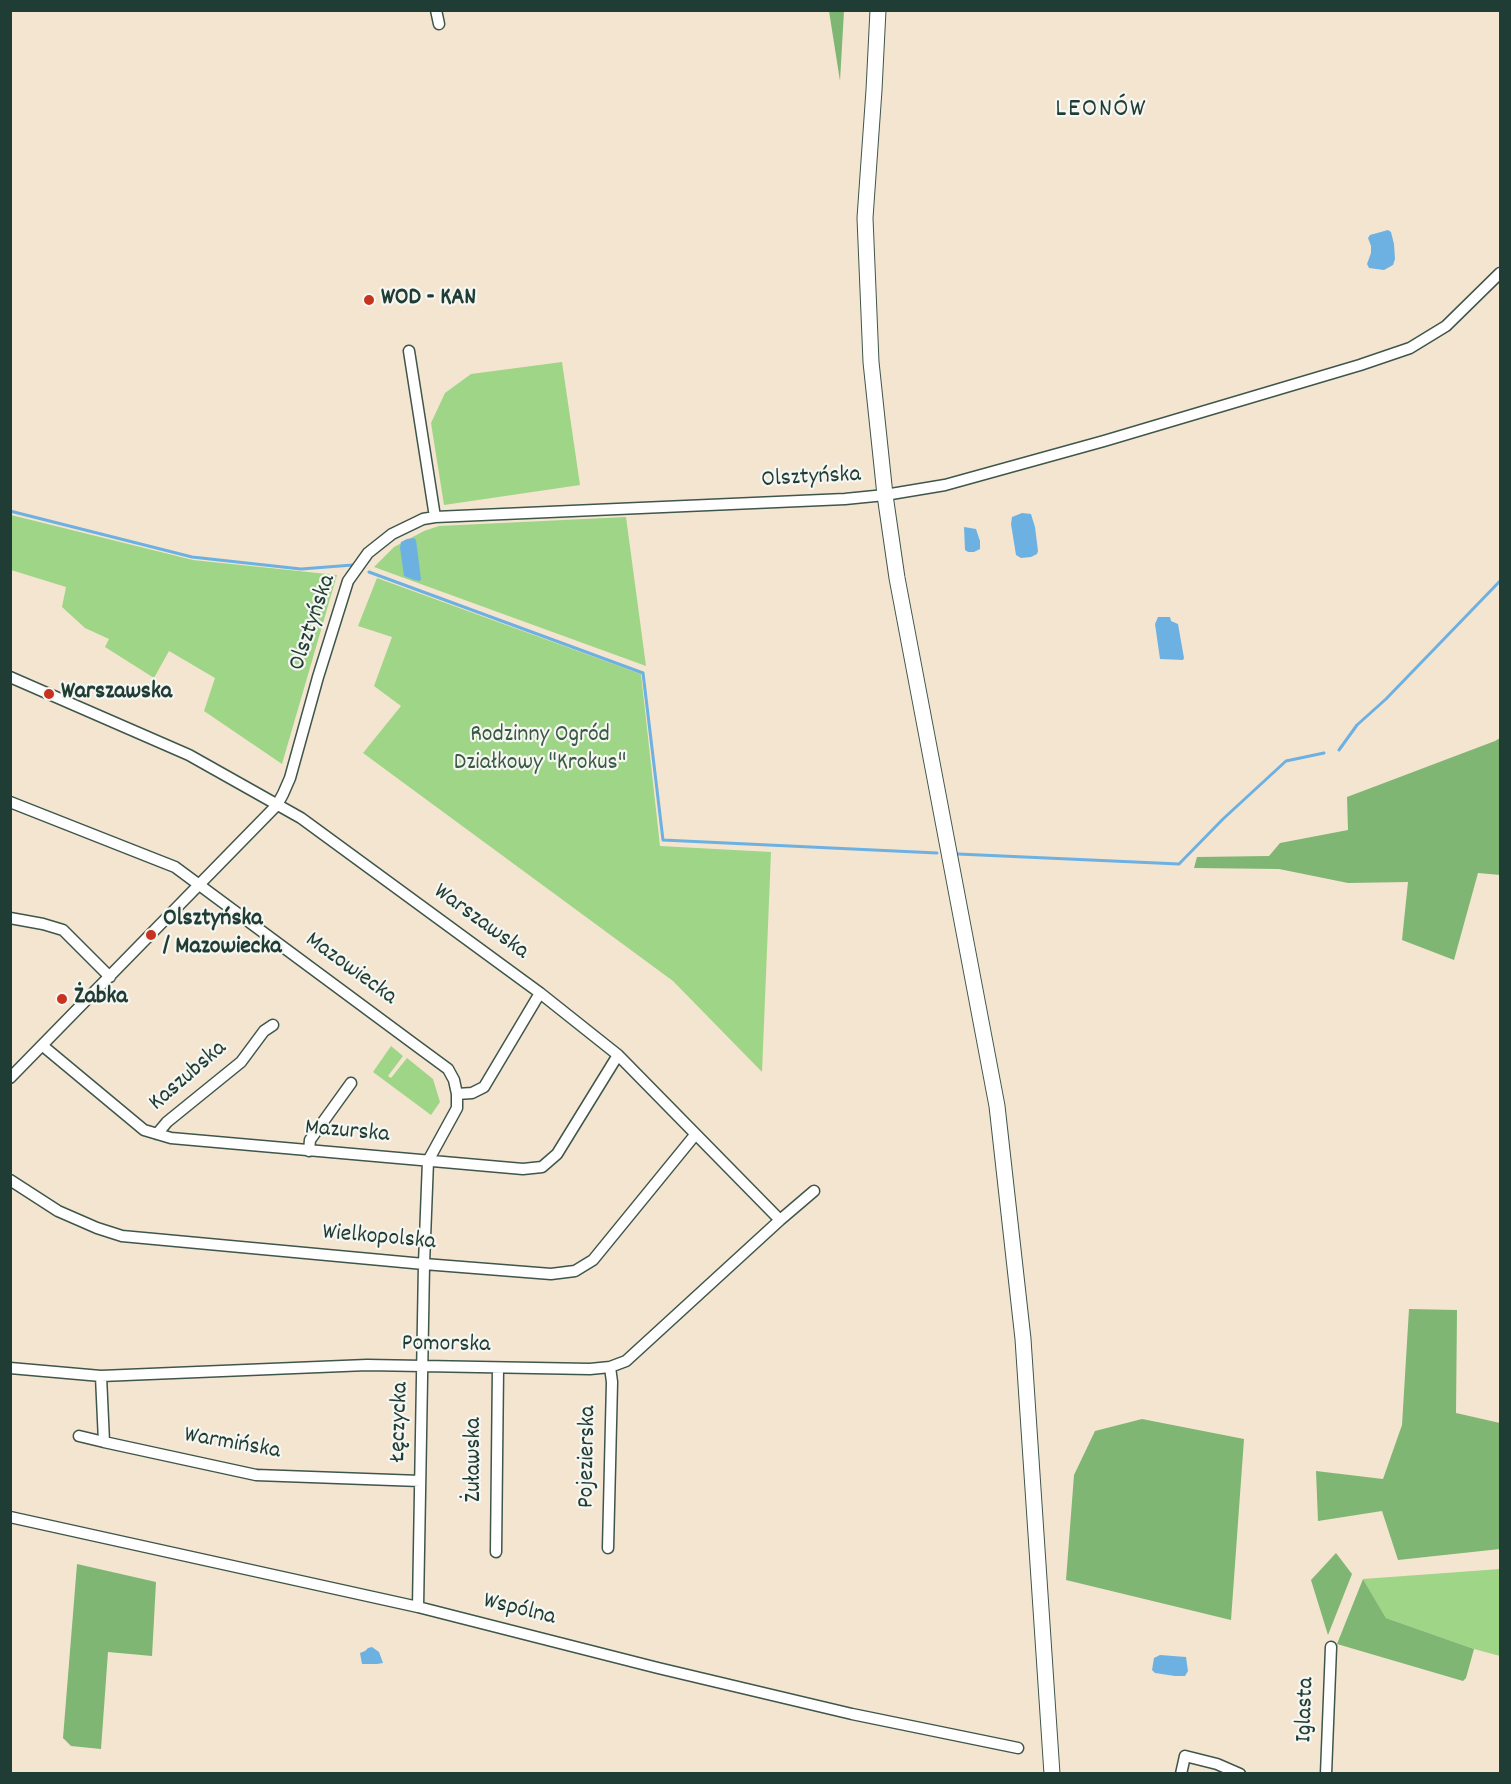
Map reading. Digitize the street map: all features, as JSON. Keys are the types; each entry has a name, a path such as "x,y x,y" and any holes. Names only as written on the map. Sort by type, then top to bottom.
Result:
{"main road":[{"path":"878,10 864,218 870,362 897,578 997,1106 1023,1340 1052,1773"}],"street":[{"path":"436,10 439,24"},
{"name":"Olsztyńska","path":"10,1078 277,805 290,778 348,581 369,553 385,539 408,525 435,517 845,499 945,485 1104,441 1410,348 1446,326 1500,273"},
{"path":"409,351 435,517"},
{"name":"Warszawska","path":"10,677 189,755 301,818 540,993 618,1055 780,1220"},
{"name":"Mazowiecka","path":"10,802 174,866 448,1069 454,1080 457,1094"},
{"path":"10,918 63,930 110,977"},
{"path":"457,1094 472,1092 484,1086 540,993"},
{"name":"Kaszubska","path":"157,1134 167,1122 242,1062 264,1031 273,1025"},
{"name":"Mazurska","path":"43,1046 144,1130 171,1138 523,1169 542,1167 557,1154 618,1055"},
{"path":"309,1151 310,1140 351,1083"},
{"name":"Łęczycka","path":"418,1607 428,1161 457,1108 457,1094"},
{"name":"Wielkopolska","path":"10,1180 58,1211 122,1236 551,1274 575,1271 593,1260 695,1135"},
{"name":"Pomorska","path":"10,1368 101,1376 367,1365 590,1369 610,1367 626,1361 814,1191"},
{"name":"Pojezierska","path":"608,1548 612,1382 610,1367"},
{"name":"Żuławska","path":"496,1551 498,1368"},
{"path":"101,1376 104,1442"},
{"name":"Warmińska","path":"79,1436 256,1475 420,1481"},
{"name":"Wspólna","path":"10,1517 418,1607 841,1712 1018,1748"},
{"name":"Iglasta","path":"1326,1773 1331,1647"},
{"path":"1181,1773 1185,1756 1217,1764 1240,1773"}],"green space":[{"path":"829,11 844,11 840,81"},
{"path":"562,362 580,485 444,505 431,423 445,393 471,374"},
{"path":"11,515 193,560 337,575 282,764 204,711 215,678 169,651 154,678 105,647 109,639 85,628 62,607 66,587 11,570"},
{"path":"626,517 646,666 374,567 394,547 424,531 439,526"},
{"name":"Rodzinny Ogród Działkowy \"Krokus\"","path":"377,578 641,674 660,846 771,852 762,1072 673,981 363,753 401,706 374,686 392,637 358,626"},
{"path":"1500,738 1500,875 1478,873 1454,960 1402,940 1408,882 1348,883 1279,869 1194,868 1197,857 1269,856 1280,843 1348,830 1347,797"},
{"path":"391,1046 403,1056 388,1076 391,1078 407,1058 433,1079 440,1102 431,1115 373,1072"},
{"path":"1409,1309 1457,1310 1456,1413 1500,1423 1500,1549 1398,1560 1382,1511 1318,1521 1316,1471 1383,1479 1402,1425"},
{"path":"1142,1419 1244,1439 1231,1620 1066,1580 1074,1475 1095,1431"},
{"path":"1336,1553 1352,1574 1328,1635 1311,1580"},
{"path":"77,1564 156,1582 152,1656 108,1652 101,1749 71,1746 63,1738"},
{"path":"1500,1569 1500,1656 1386,1618 1363,1579"},
{"path":"1363,1579 1386,1618 1474,1649 1466,1678 1463,1681 1337,1644"}],"water":[{"path":"1388,230 1391,232 1394,244 1393,265 1384,270 1369,268 1367,264 1371,246 1368,238 1370,235"},
{"path":"1022,513 1031,514 1038,551 1031,557 1021,558 1016,555 1011,524 1012,517"},
{"path":"964,527 976,529 980,549 974,552 965,550"},
{"path":"414,538 420,581 404,576 400,548 401,542"},
{"path":"1158,617 1170,617 1171,621 1178,624 1183,660 1160,659 1155,624"},
{"path":"372,1647 379,1652 383,1663 362,1664 360,1653"},
{"path":"1160,1655 1186,1657 1188,1671 1185,1676 1155,1673 1152,1670 1154,1658"}],"waterway":[{"path":"10,511 192,557 301,569 353,565"},
{"path":"369,572 643,673 663,840 937,853"},
{"path":"1339,750 1357,725 1386,699 1500,581"},
{"path":"958,854 1179,864 1223,819 1286,761 1324,753"}],"place":[{"name":"WOD - KAN","path":"369,300"},
{"name":"Warszawska","path":"49,694"},
{"name":"Olsztyńska / Mazowiecka","path":"151,935"},
{"name":"Żabka","path":"62,999"}],"district":[{"name":"LEONÓW","path":"1101,111"}]}
